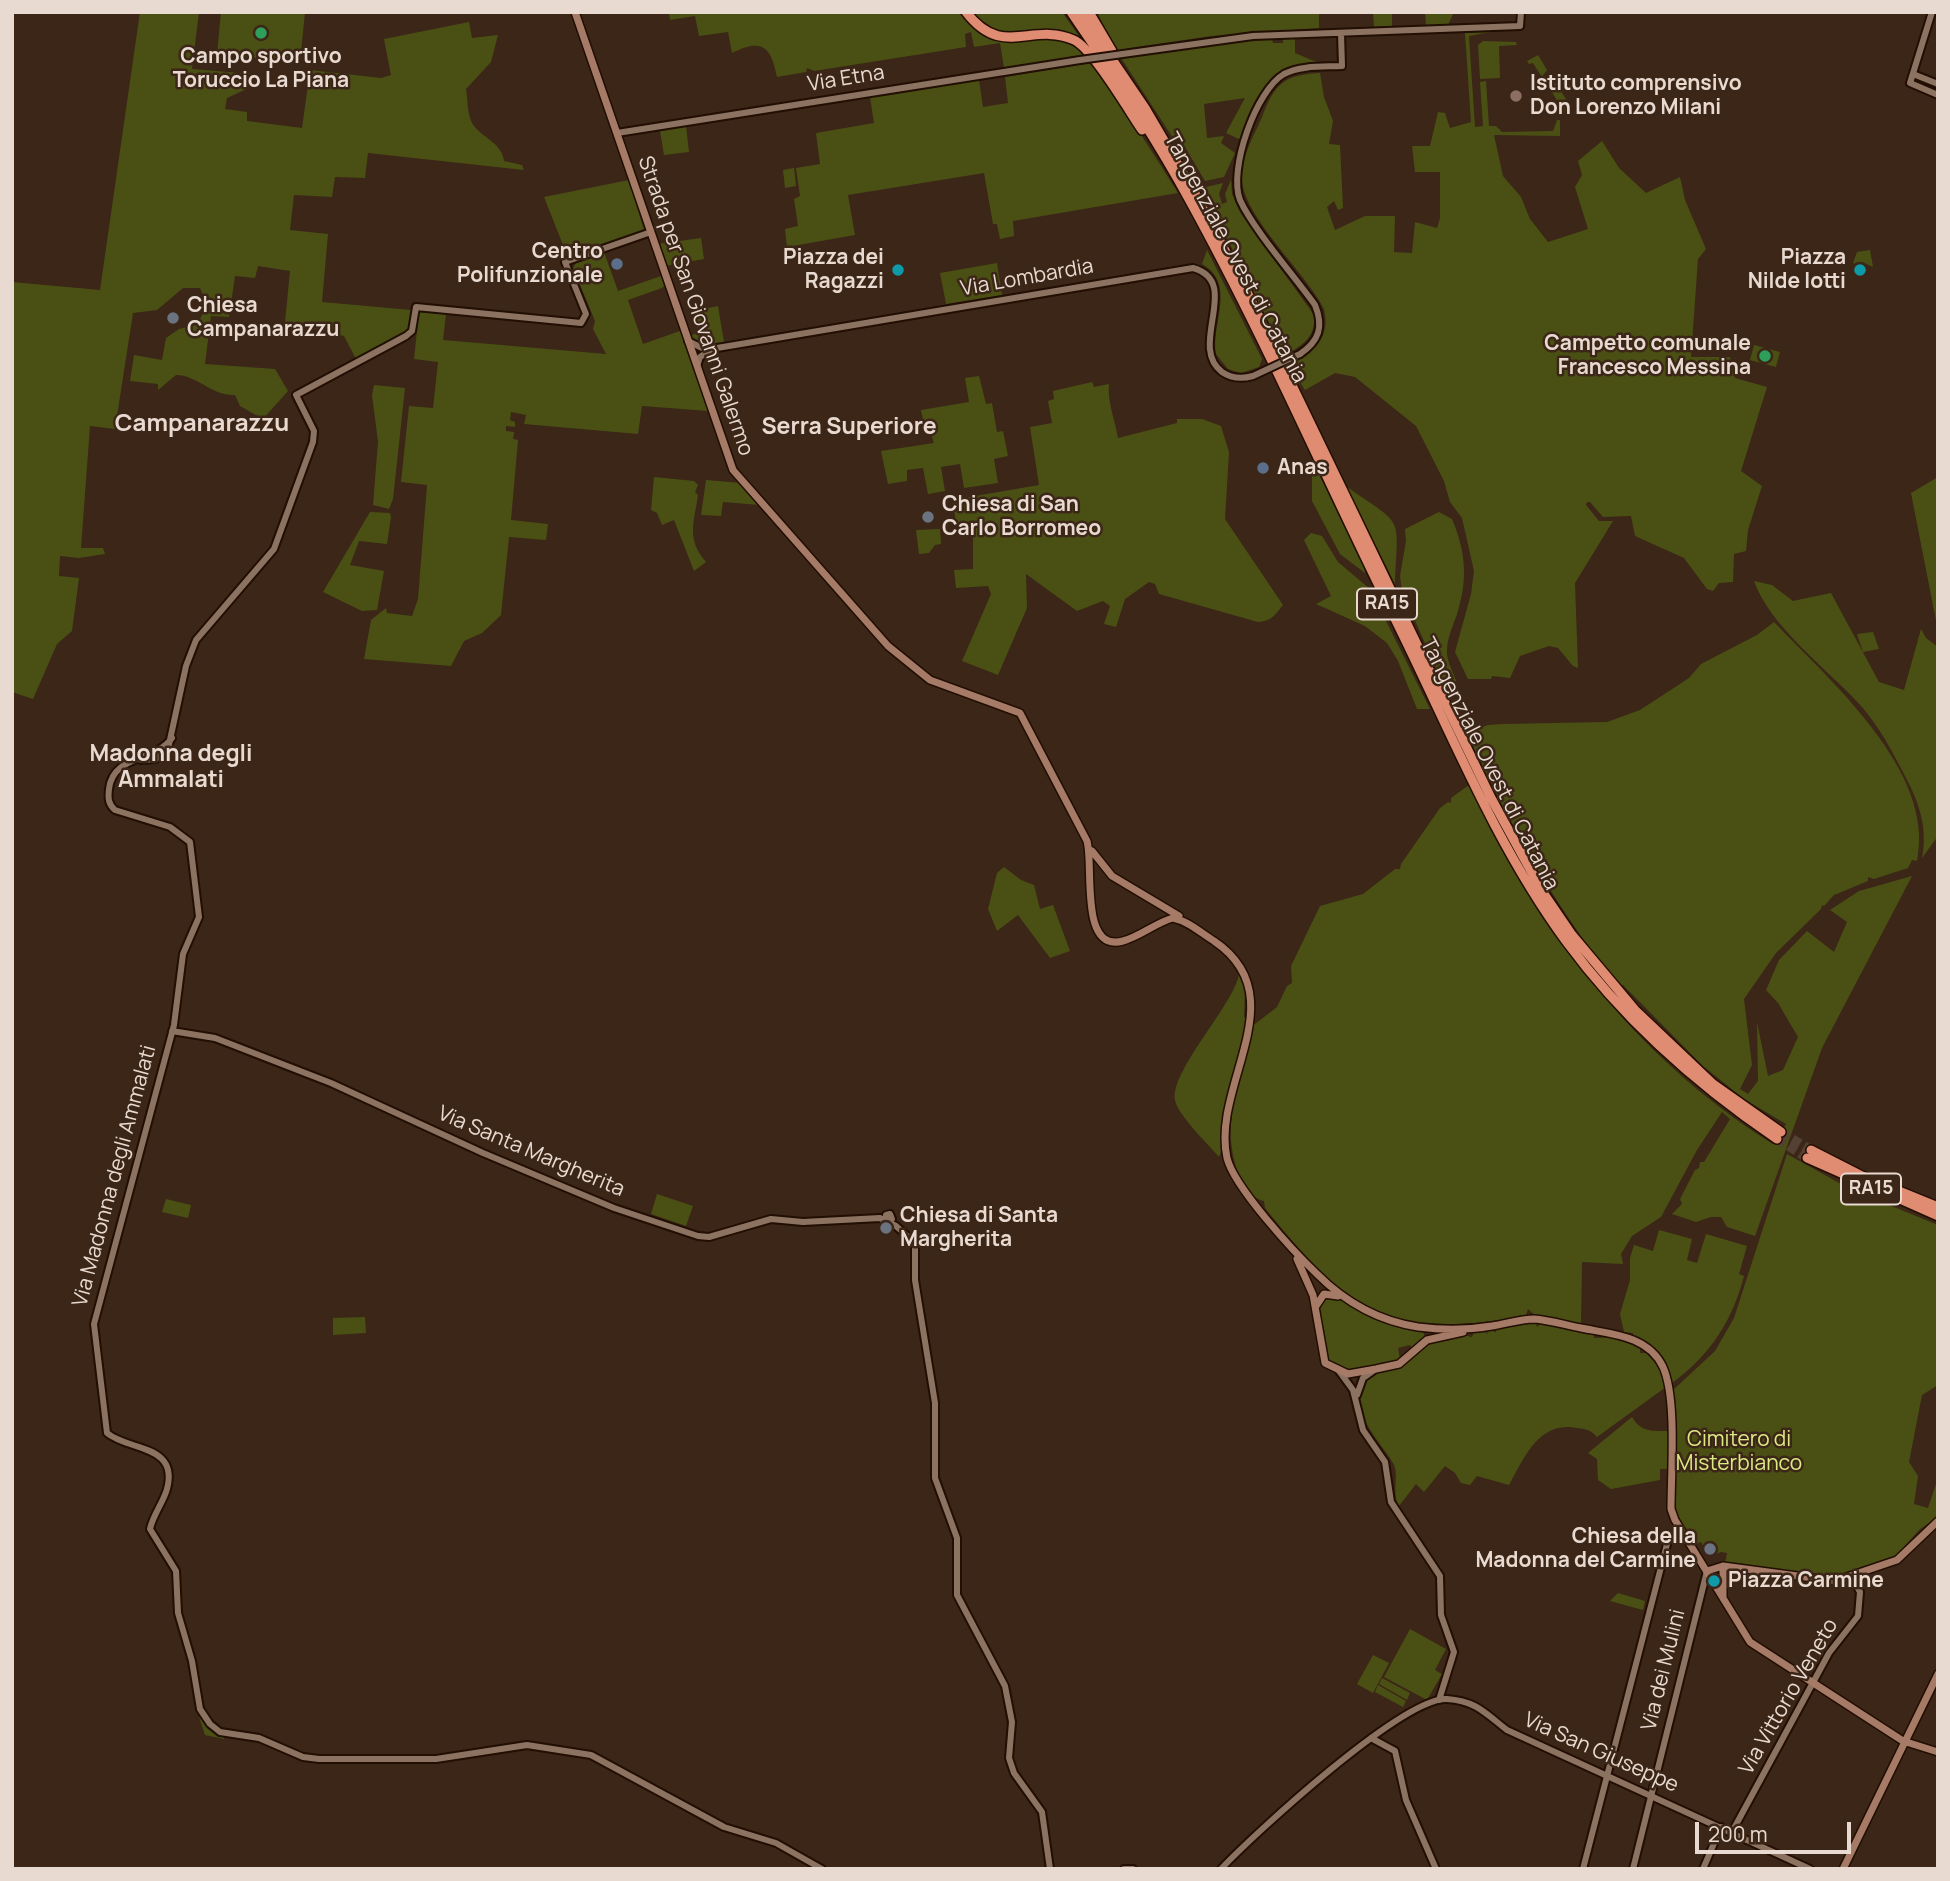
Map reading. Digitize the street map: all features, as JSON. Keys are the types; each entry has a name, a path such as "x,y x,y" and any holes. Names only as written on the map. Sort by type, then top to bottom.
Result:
{"highway":[{"path":"967,12 976,25 1001,39 1040,34 1076,40 1189,199"},
{"name":"Tangenziale Ovest di Catania","path":"1071,12 1138,112 1189,199 1241,298 1484,801 1536,895 1598,981 1651,1038 1705,1087 1779,1136 1713,1084 1656,1032 1605,976 1542,891 1491,798 1248,294 1196,195 1122,74 1080,12"},
{"path":"1089,12 1105,35 1122,74"},
{"name":"RA15","path":"1938,1207 1809,1154 1938,1216"}],"main road":[{"name":"Strada per San Giovanni Galermo","path":"575,12 730,464 888,646 930,680 1020,713 1087,841 1091,867 1092,920 1100,937 1111,942 1123,941 1166,920"},
{"path":"1087,841 1102,868"},
{"path":"1091,867 1096,864 1188,924 1230,954 1242,971 1250,995 1249,1027 1228,1116 1226,1146 1232,1170 1307,1265 1348,1300"},
{"path":"1159,905 1167,912 1166,920 1173,918 1188,924"},
{"path":"1281,1234 1309,1280 1325,1363 1339,1371 1348,1374 1399,1364 1427,1340 1491,1326"},
{"path":"1315,1306 1319,1298 1328,1293 1382,1317 1417,1326 1450,1329 1536,1320 1619,1335 1637,1341 1659,1360 1668,1389 1671,1509 1683,1534 1750,1642 1903,1741 1938,1752"},
{"path":"1417,1326 1427,1332 1427,1340"},
{"path":"1706,1570 1725,1567 1822,1581 1851,1576 1897,1560 1938,1521"},
{"path":"1725,1567 1725,1601"},
{"path":"1843,1869 1893,1772 1903,1741 1938,1674"}],"street":[{"path":"1341,33 1520,26 1521,12"},
{"path":"1932,12 1910,83 1938,94"},
{"name":"Via Etna","path":"617,133 1234,37 1341,33"},
{"name":"Via Lombardia","path":"703,350 1193,268 1206,273 1215,289 1210,342 1212,360 1228,375 1238,379 1253,376 1300,354 1317,337 1320,317 1315,305 1245,209 1236,185 1236,169 1263,99 1275,81 1302,68 1342,66 1341,33"},
{"path":"1913,75 1938,84"},
{"name":"Via Madonna degli Ammalati","path":"651,232 565,262 586,314 581,323 416,307 412,331 406,336 296,395 314,431 313,442 274,549 196,640 186,666 172,738 162,757 135,760 122,765 111,777 108,793 111,806 182,834 190,842 199,916 183,954 172,1031 95,1319 94,1335 107,1433 121,1442 148,1449 166,1467 168,1487 150,1530 176,1571 178,1613 205,1718 214,1728 227,1734 259,1738 313,1759 436,1759 527,1745 591,1755 724,1827 769,1839 822,1869"},
{"path":"688,340 703,350"},
{"path":"692,353 703,350"},
{"path":"697,368 703,350"},
{"name":"Via Santa Margherita","path":"172,1031 215,1038 331,1083 483,1153 614,1209 698,1236 709,1237 779,1218 803,1222 850,1218 891,1222 911,1238 916,1247 915,1280 934,1403 934,1478 957,1538 958,1600 1005,1686 1012,1722 1011,1763 1042,1812 1050,1869"},
{"path":"1356,1404 1360,1383 1376,1369"},
{"path":"1221,1869 1245,1844 1371,1738 1443,1700 1454,1652 1441,1615 1440,1576 1391,1502 1385,1462 1363,1430 1353,1390 1339,1371"},
{"path":"1583,1869 1666,1546 1670,1537 1683,1534"},
{"name":"Via dei Mulini","path":"1633,1869 1706,1570"},
{"name":"Via Vittorio Veneto","path":"1732,1832 1840,1635 1858,1616 1859,1589 1851,1576"},
{"name":"Via San Giuseppe","path":"1443,1700 1474,1705 1495,1717 1507,1730 1810,1869"},
{"path":"1371,1738 1395,1751 1406,1800 1436,1869"},
{"path":"1703,1869 1721,1827"},
{"path":"1124,1869 1133,1869"}],"green space":[{"path":"140,12 199,12 192,69 252,74 251,87 227,98 225,109 247,112 247,121 302,128 310,70 381,78 391,75 384,39 469,22 472,38 498,35 491,62 466,89 470,119 499,149 504,161 522,165 524,170 368,153 365,178 335,177 332,197 294,195 290,230 328,234 322,302 411,310 412,319 405,332 356,359 344,336 285,322 290,271 258,266 255,278 235,276 229,317 211,316 205,364 275,369 288,391 263,419 240,406 235,395 219,392 184,376 176,375 158,390 158,384 130,381 134,355 162,360 166,338 179,329 197,325 207,305 200,288 183,288 157,310 133,313 115,429 90,426 81,548 103,548 105,554 79,558 60,556 59,576 79,578 72,631 57,644 33,699 12,692 12,282 100,290"},
{"name":"Campo sportivo Toruccio La Piana","path":"221,12 305,12 300,62 217,54"},
{"path":"962,12 978,29 993,38 1007,41 1049,38 1063,40 1083,51 1100,72 1178,193 1013,221 1014,236 1000,239 997,224 993,224 984,173 848,195 855,235 787,247 785,229 798,226 794,199 800,196 796,168 820,164 816,133 874,123 870,97 979,80 983,107 1008,103 1005,77 1083,64 1077,56 1004,68 1000,43 974,47 971,32 965,34 966,47 814,71 807,68 806,72 777,77 772,58 764,48 751,46 732,53 728,32 699,36 695,16 670,20 669,13"},
{"path":"971,12 1062,12 1081,39 1048,35 1023,37 998,33"},
{"path":"1097,12 1319,12 1319,28 1211,36 1137,47 1137,56 1236,41 1272,39 1273,43 1283,43 1283,39 1295,39 1295,53 1319,63 1286,70 1274,77 1259,97 1241,140 1226,133 1245,98 1204,104 1207,138 1224,136 1221,143 1235,153 1224,177 1205,181 1182,142 1173,138 1114,47"},
{"path":"1373,12 1392,12 1392,26 1374,27"},
{"path":"1425,12 1454,12 1448,25 1426,26"},
{"path":"1490,32 1469,36 1475,127 1483,126 1480,82 1486,81 1489,126 1496,126 1502,132 1553,131 1557,120 1560,120 1560,136 1494,135 1503,176 1521,197 1530,219 1548,242 1588,229 1575,187 1582,175 1578,161 1602,141 1619,168 1646,193 1680,177 1685,200 1706,249 1698,259 1691,357 1730,357 1735,378 1767,387 1741,471 1762,486 1748,530 1746,551 1734,554 1733,582 1719,583 1713,591 1707,589 1684,558 1635,536 1631,516 1603,517 1587,502 1586,505 1599,521 1613,521 1575,583 1578,668 1573,666 1558,648 1549,646 1520,656 1510,678 1492,676 1491,679 1468,679 1455,652 1471,594 1474,571 1462,518 1450,502 1444,481 1416,426 1355,377 1335,373 1305,390 1289,365 1306,355 1318,343 1325,329 1324,309 1252,209 1245,193 1242,170 1271,96 1289,79 1320,73 1324,97 1333,121 1329,144 1340,145 1343,208 1338,210 1334,201 1327,207 1335,230 1365,216 1395,216 1394,252 1412,253 1415,222 1437,228 1440,218 1440,172 1415,172 1412,146 1430,146 1438,112 1445,113 1450,128 1471,122 1465,33"},
{"path":"1483,41 1516,42 1517,45 1499,46 1500,78 1480,79 1478,45"},
{"path":"1538,55 1547,70 1542,77 1533,63 1529,64 1527,61"},
{"path":"1552,82 1556,83 1572,109 1570,114 1565,113 1548,86"},
{"path":"686,126 689,152 664,155 660,131"},
{"path":"794,168 796,186 785,188 783,170"},
{"path":"629,180 644,230 573,255 565,250 544,197"},
{"path":"1231,180 1232,194 1240,212 1314,315 1313,329 1307,340 1285,355 1202,188 1223,183 1219,194 1222,204 1227,202 1225,194"},
{"path":"701,238 704,259 665,266 658,244"},
{"path":"1207,250 1262,359 1259,367 1241,373 1228,369 1216,354 1220,293 1212,272 1202,264"},
{"path":"1870,250 1873,267 1862,262 1860,266 1853,263 1857,252"},
{"path":"604,252 618,291 661,276 664,286 662,288 628,300 643,344 680,331 708,411 642,406 638,434 524,424 526,415 511,412 510,420 515,422 515,427 506,426 506,431 514,432 513,439 518,440 511,520 548,524 546,540 509,537 501,615 482,633 464,641 451,666 364,659 371,620 386,608 387,613 412,616 418,599 427,485 401,482 409,406 433,408 438,362 414,359 419,312 446,314 443,340 606,354 593,329 595,321 573,268 576,263"},
{"path":"997,263 1002,295 946,304 940,273"},
{"path":"718,306 724,342 705,345 693,340 689,336 698,333 693,311"},
{"name":"Campetto comunale Francesco Messina","path":"1754,345 1780,352 1776,367 1750,360"},
{"path":"979,376 986,404 992,403 997,432 1003,431 1008,456 994,459 998,483 964,488 960,464 941,467 945,491 928,494 923,468 907,470 907,481 888,484 881,451 934,443 931,434 926,434 921,410 969,402 965,378"},
{"path":"1092,382 1094,387 1109,384 1110,404 1118,438 1177,423 1177,419 1202,419 1221,426 1229,452 1225,519 1283,605 1271,618 1258,622 1159,594 1155,584 1149,582 1125,599 1116,627 1104,624 1110,606 1103,601 1077,611 1026,574 1027,608 998,675 962,661 991,594 988,586 956,588 954,570 973,569 973,532 958,531 952,500 1039,485 1030,427 1052,423 1048,401 1054,399 1053,391"},
{"path":"374,385 405,388 393,499 389,509 373,505 378,442 372,395"},
{"path":"1312,460 1365,573 1340,554 1312,501"},
{"path":"654,477 694,481 698,485 695,492 698,495 693,530 696,546 706,562 694,571 674,520 662,525 657,513 651,510"},
{"path":"1938,477 1938,631 1911,493"},
{"path":"706,480 741,483 760,505 723,502 721,516 701,515"},
{"path":"1347,487 1379,509 1394,524 1397,545 1395,584"},
{"path":"370,512 390,513 391,517 387,544 359,541 350,565 384,571 377,610 362,611 323,592"},
{"path":"1439,512 1452,519 1464,566 1461,602 1447,646 1447,656 1458,691 1457,696 1450,700 1402,591 1400,576 1406,541 1405,529"},
{"path":"940,529 941,544 935,545 929,553 919,554 916,530"},
{"path":"1311,533 1322,536 1338,562 1370,589 1430,709 1417,709 1398,661 1387,643 1365,626 1316,604 1331,596 1304,540"},
{"path":"1754,581 1772,585 1793,601 1831,593 1879,682 1904,690 1921,629 1926,638 1938,647 1938,836 1922,858 1924,836 1918,805 1885,740 1862,707 1773,615"},
{"path":"1774,622 1874,730 1895,761 1911,794 1919,827 1917,861 1912,860 1908,868 1874,879 1868,877 1868,881 1834,895 1776,953 1744,999 1752,1065 1740,1089 1748,1094 1758,1081 1757,1022 1768,1076 1783,1070 1798,1037 1778,1003 1766,990 1779,960 1807,931 1834,952 1847,922 1830,910 1859,891 1912,876 1822,1048 1755,1236 1727,1227 1721,1217 1696,1222 1672,1214 1682,1204 1680,1199 1695,1170 1699,1168 1700,1162 1704,1162 1730,1119 1722,1112 1697,1150 1661,1217 1632,1236 1621,1254 1623,1264 1582,1262 1581,1325 1536,1316 1528,1309 1526,1315 1520,1317 1473,1323 1434,1324 1401,1319 1372,1309 1346,1293 1320,1271 1265,1208 1264,1201 1254,1197 1246,1189 1233,1152 1232,1116 1222,1118 1222,1148 1219,1157 1177,1106 1176,1087 1182,1072 1227,1002 1239,974 1245,990 1244,1017 1255,1024 1277,1007 1287,986 1292,983 1291,966 1320,906 1363,894 1395,869 1400,869 1440,808 1448,802 1451,803 1451,798 1469,785 1527,890 1596,986 1634,1030 1677,1072 1723,1110 1773,1144 1786,1124 1744,1099 1703,1066 1623,985 1618,984 1595,954 1534,863 1467,733 1488,725 1607,722 1640,710 1689,678 1701,664 1757,635"},
{"path":"1873,632 1879,649 1863,652 1857,634"},
{"path":"1004,867 1021,880 1034,885 1040,909 1053,905 1070,951 1050,958 1018,915 997,931 988,909 997,873"},
{"name":"Cimitero di Misterbianco","path":"1787,1154 1850,1189 1938,1225 1938,1385 1922,1395 1909,1462 1918,1476 1914,1504 1928,1508 1936,1484 1938,1517 1920,1529 1894,1558 1834,1577 1725,1564 1727,1553 1721,1552 1708,1557 1701,1542 1693,1545 1675,1511 1676,1423 1672,1391 1715,1351 1734,1318"},
{"path":"657,1194 693,1206 686,1226 651,1214"},
{"path":"166,1199 191,1205 188,1218 162,1212"},
{"path":"1659,1230 1692,1239 1687,1260 1697,1263 1706,1234 1747,1246 1739,1274 1744,1276 1726,1323 1698,1361 1672,1383 1666,1362 1633,1337 1633,1333 1624,1332 1620,1314 1630,1280 1630,1258 1634,1245 1653,1251"},
{"path":"1335,1296 1379,1320 1423,1332 1426,1339 1419,1340 1420,1343 1413,1350 1410,1345 1398,1348 1400,1360 1352,1372 1327,1361 1318,1307 1323,1298"},
{"path":"365,1317 366,1333 333,1335 333,1318"},
{"path":"1536,1323 1537,1327 1541,1323 1594,1334 1594,1338 1617,1337 1640,1346 1640,1353 1647,1353 1662,1371 1666,1387 1597,1437 1586,1429 1564,1427 1543,1435 1527,1453 1509,1485 1477,1476 1470,1485 1461,1483 1455,1473 1445,1466 1424,1492 1416,1484 1399,1506 1395,1468 1366,1422 1358,1398 1360,1387 1376,1372 1400,1369 1400,1366 1438,1340 1446,1338 1447,1341 1463,1335 1472,1337 1474,1332 1484,1331 1487,1334 1488,1330 1492,1329 1495,1333 1497,1328"},
{"path":"1632,1417 1643,1428 1668,1431 1668,1469 1660,1469 1660,1480 1611,1489 1598,1480 1597,1459 1588,1453"},
{"path":"1618,1593 1645,1601 1643,1610 1610,1601"},
{"path":"1410,1629 1446,1649 1435,1670 1442,1674 1427,1700 1384,1677"},
{"path":"1373,1655 1389,1663 1373,1693 1357,1684"},
{"path":"1382,1678 1410,1693 1407,1700 1379,1684"},
{"path":"1378,1685 1406,1701 1403,1707 1375,1692"},
{"path":"199,1717 224,1736 224,1739 205,1735"}],"tunnel":[{"path":"1781,1132 1811,1150"},
{"path":"1777,1139 1807,1158"}],"place":[{"name":"Campo sportivo Toruccio La Piana","path":"261,33"},
{"name":"Istituto comprensivo Don Lorenzo Milani","path":"1516,96"},
{"name":"Centro Polifunzionale","path":"617,264"},
{"name":"Piazza dei Ragazzi","path":"898,270"},
{"name":"Piazza Nilde Iotti","path":"1860,270"},
{"name":"Chiesa Campanarazzu","path":"173,318"},
{"name":"Campetto comunale Francesco Messina","path":"1765,356"},
{"name":"Anas","path":"1263,468"},
{"name":"Chiesa di San Carlo Borromeo","path":"928,517"},
{"name":"Chiesa di Santa Margherita","path":"886,1228"},
{"name":"Chiesa della Madonna del Carmine","path":"1710,1549"},
{"name":"Piazza Carmine","path":"1714,1581"}],"district":[{"name":"Campanarazzu","path":"202,424"},
{"name":"Serra Superiore","path":"849,428"},
{"name":"Madonna degli Ammalati","path":"171,768"}]}
